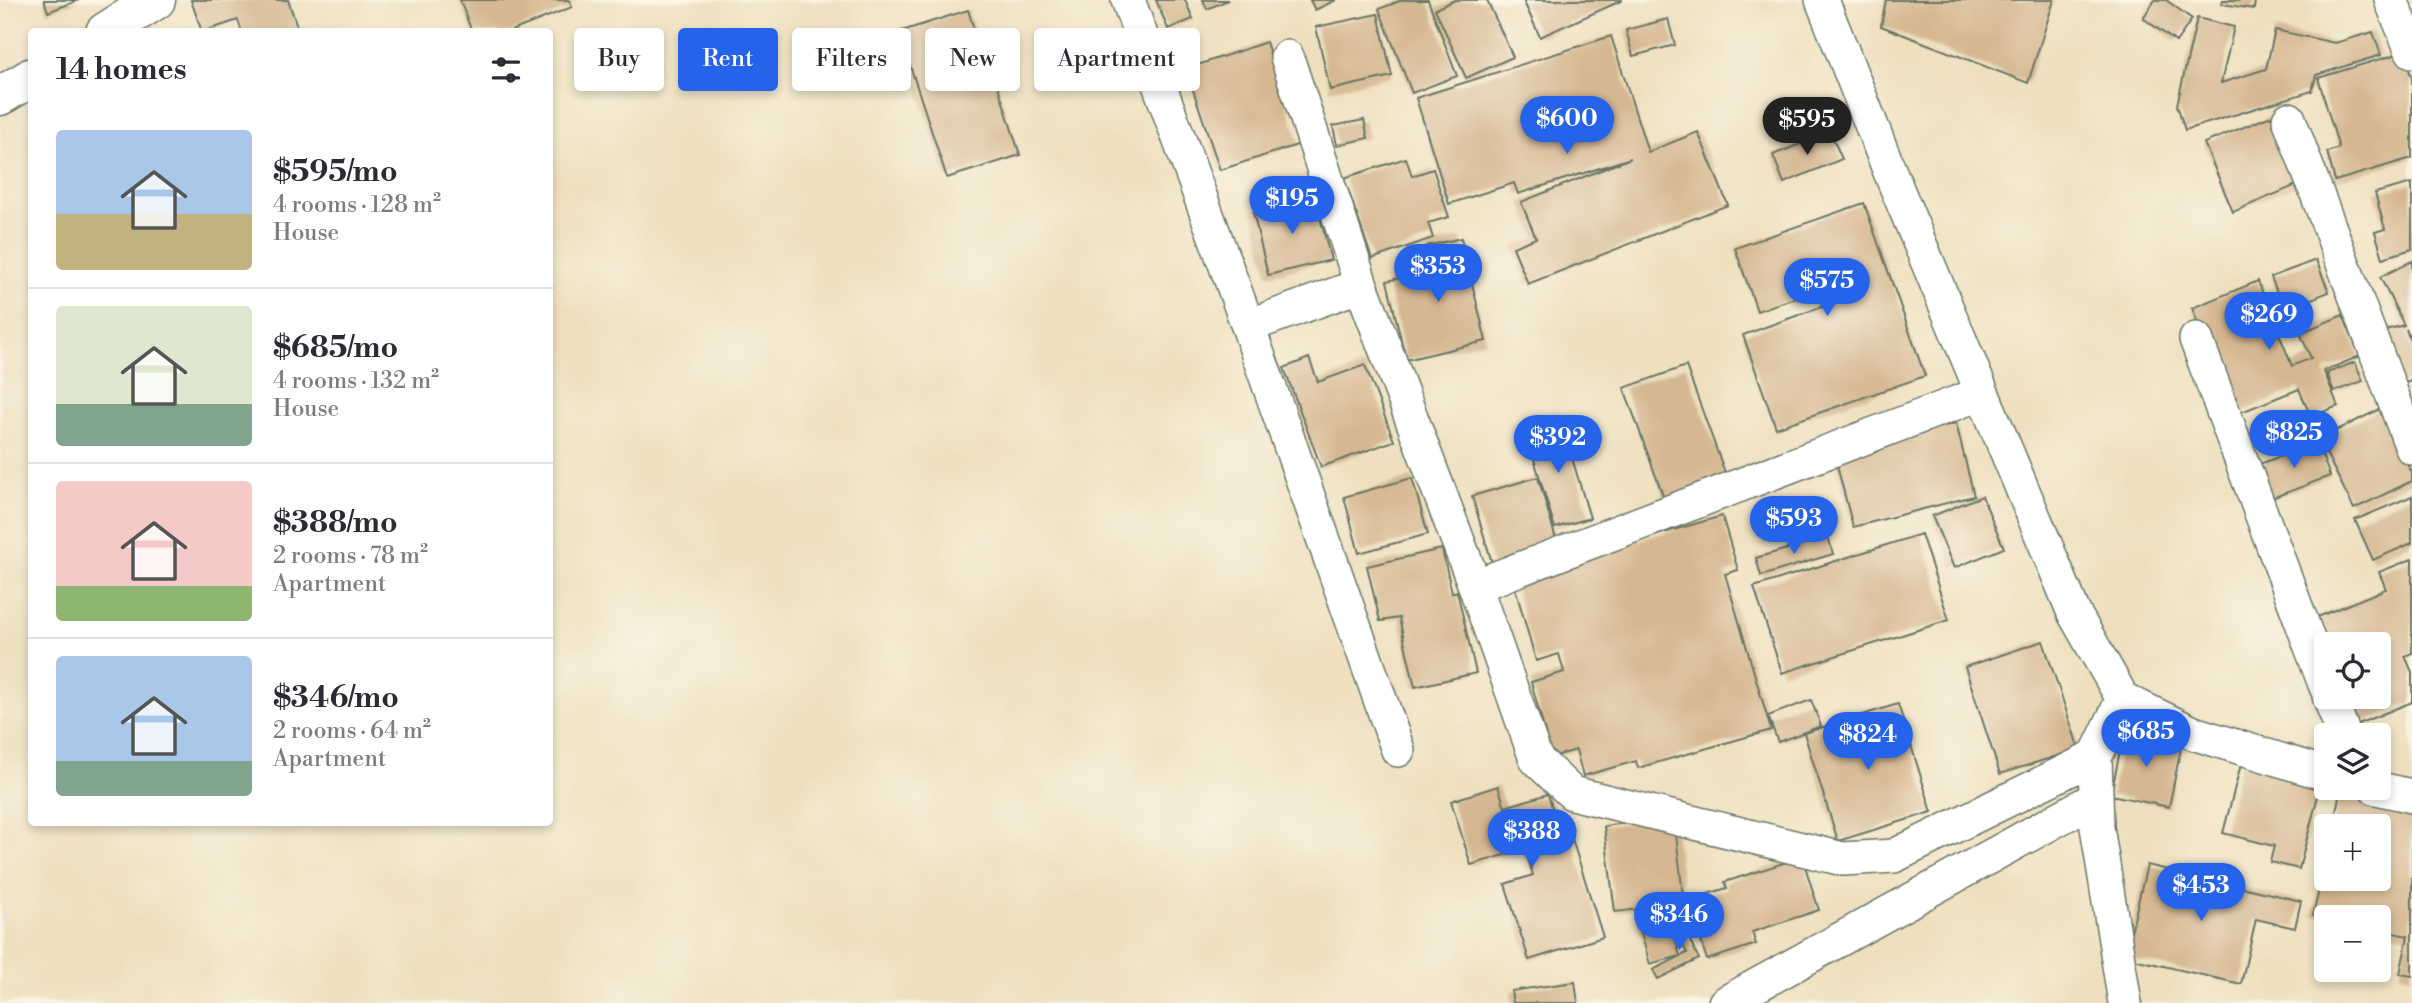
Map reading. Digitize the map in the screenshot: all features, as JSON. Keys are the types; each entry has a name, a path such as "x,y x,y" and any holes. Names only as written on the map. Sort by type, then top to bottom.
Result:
{"street":[{"path":"111,28 156,0"},
{"path":"1128,0 1248,326 1398,750"},
{"path":"1822,0 1890,172 2074,613 2123,699 2193,733 2314,770"},
{"path":"2391,0 2412,51"},
{"path":"1287,57 1361,285 1475,586 1536,759 1572,793 1843,859 1894,856 2095,757"},
{"path":"0,96 28,79"},
{"path":"2289,119 2412,448"},
{"path":"1248,326 1361,285"},
{"path":"2196,339 2314,655"},
{"path":"1475,586 1982,393"},
{"path":"2123,699 2095,757 2097,827 2125,1003"},
{"path":"2391,791 2412,796"},
{"path":"1725,1003 2096,798"}],"building":[{"path":"44,0 79,0 48,12"},
{"path":"191,0 288,0 298,28 241,28 238,20 214,28 201,28"},
{"path":"460,0 569,0 572,7 519,28 470,28"},
{"path":"1156,0 1185,0 1193,19 1168,28"},
{"path":"1203,0 1228,0 1207,9"},
{"path":"1310,0 1336,0 1315,10"},
{"path":"1402,0 1428,0 1457,76 1412,93 1379,9"},
{"path":"1455,0 1487,0 1513,57 1466,78 1435,9"},
{"path":"1523,0 1623,0 1540,37"},
{"path":"1886,0 2054,0 2028,83 1881,26"},
{"path":"2155,0 2166,0 2192,19 2176,42 2143,18"},
{"path":"2223,0 2255,0 2254,9 2222,4"},
{"path":"968,10 974,28 925,28 925,91 999,91 1020,155 947,178 911,68 911,28"},
{"path":"1378,14 1392,76 1330,90 1316,27"},
{"path":"2197,18 2234,27 2221,83 2266,69 2275,30 2335,43 2373,32 2381,55 2316,75 2312,91 2185,130 2177,105"},
{"path":"1668,19 1675,45 1633,56 1626,30"},
{"path":"1611,36 1648,152 1698,132 1728,205 1528,284 1513,247 1536,238 1521,202 1631,158 1518,194 1514,183 1449,204 1416,98"},
{"path":"1266,42 1300,144 1220,170 1193,91 1200,91 1200,64"},
{"path":"2404,52 2412,79 2412,158 2335,181 2327,152 2339,148 2318,78"},
{"path":"2271,116 2299,184 2233,212 2204,143"},
{"path":"1364,120 1368,138 1337,145 1333,126"},
{"path":"1830,132 1842,159 1784,183 1773,155"},
{"path":"1406,158 1412,176 1433,169 1449,217 1428,223 1433,238 1372,259 1344,178"},
{"path":"2412,183 2412,249 2383,258 2375,232 2385,229 2375,193"},
{"path":"1315,197 1331,260 1268,275 1253,212"},
{"path":"1864,203 1925,376 1776,428 1743,335 1838,301 1832,285 1757,311 1735,248"},
{"path":"1461,238 1486,341 1406,360 1387,281 1433,270 1427,246"},
{"path":"2316,260 2329,292 2284,310 2271,277"},
{"path":"2412,261 2412,340 2406,329 2412,347 2412,381 2398,385 2382,331 2404,325 2380,277"},
{"path":"2258,281 2292,366 2311,358 2300,333 2343,315 2360,356 2324,371 2338,406 2311,417 2299,389 2234,415 2192,308"},
{"path":"1309,358 1318,382 1365,365 1394,441 1321,467 1284,368"},
{"path":"2355,362 2363,381 2334,392 2327,373"},
{"path":"1686,366 1728,481 1666,504 1624,388"},
{"path":"2380,409 2412,473 2412,481 2354,509 2319,439"},
{"path":"1561,421 1590,518 1555,528 1526,433"},
{"path":"1956,423 1974,496 1853,527 1834,454"},
{"path":"2317,443 2330,476 2272,498 2259,464"},
{"path":"1538,477 1558,546 1493,566 1472,496"},
{"path":"1412,478 1428,534 1359,553 1344,497"},
{"path":"1982,496 2004,548 1954,568 1932,516"},
{"path":"2412,496 2412,543 2373,560 2355,520"},
{"path":"1722,516 1738,570 1725,574 1771,730 1638,768 1636,761 1583,776 1576,750 1552,757 1531,682 1564,672 1559,654 1536,661 1512,577"},
{"path":"1921,534 1949,620 1782,673 1754,587"},
{"path":"1828,537 1833,554 1761,576 1756,558"},
{"path":"1442,549 1452,593 1457,591 1476,673 1415,687 1399,618 1380,621 1367,566"},
{"path":"2412,559 2412,653 2405,656 2412,672 2412,702 2358,723 2352,709 2391,709 2391,632 2320,632 2315,618 2386,589 2379,572"},
{"path":"2043,641 2079,749 2000,774 1965,667"},
{"path":"1811,700 1821,726 1778,742 1768,716"},
{"path":"1898,704 1932,812 1838,841 1804,733"},
{"path":"2124,731 2182,743 2169,807 2111,795"},
{"path":"2241,764 2314,782 2314,800 2317,800 2299,869 2270,862 2274,846 2223,833"},
{"path":"1498,786 1505,807 1548,794 1563,842 1572,839 1603,937 1529,960 1505,884 1533,875 1525,849 1471,865 1451,801"},
{"path":"2338,800 2377,800 2396,804 2412,802 2412,976 2400,974 2408,936 2391,933 2391,905 2315,905 2319,891 2391,891 2391,814 2335,814"},
{"path":"1674,817 1684,904 1615,912 1604,826"},
{"path":"1802,857 1819,910 1752,932 1756,944 1707,960 1688,900 1727,888 1725,882"},
{"path":"2147,865 2301,901 2295,928 2256,919 2241,984 2125,957"},
{"path":"1677,914 1699,959 1658,979 1653,970 1687,953 1670,918"},
{"path":"1669,915 1680,956 1650,964 1638,923"},
{"path":"1575,982 1578,1003 1513,1003 1511,991"}]}
